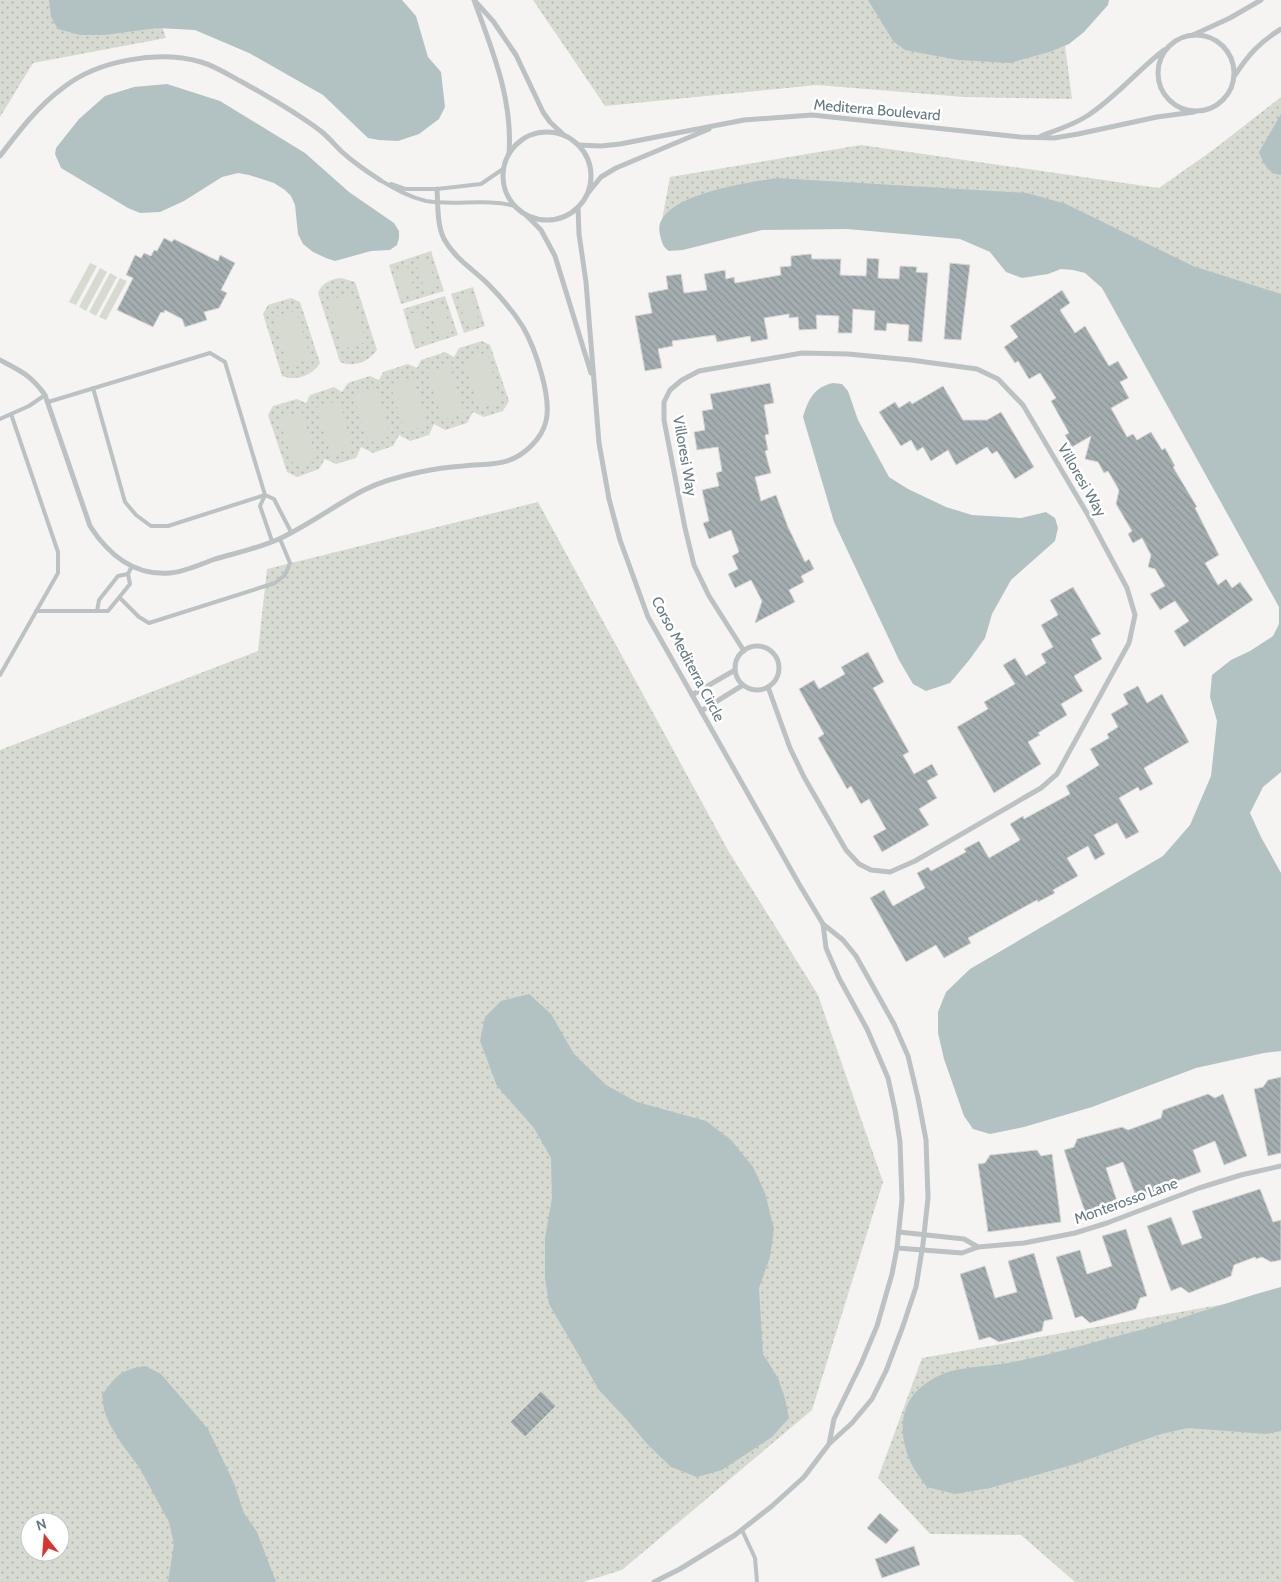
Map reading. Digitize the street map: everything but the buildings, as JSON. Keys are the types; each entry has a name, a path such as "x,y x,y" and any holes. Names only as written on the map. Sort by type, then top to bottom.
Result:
{"street":[{"name":"Corso Mediterra Circle","path":"474,0 493,21 516,55 543,112 550,122 578,146 586,156 590,170 590,183 586,196 578,207 567,215 554,219 540,219 527,216"},
{"name":"Corso Mediterra Circle","path":"474,0 505,94 510,132 509,154 504,168 503,182 507,195 515,206 541,230 555,256 594,384"},
{"path":"1191,35 1207,37 1222,45 1234,64 1232,87 1226,97 1217,106 1194,112 1182,109 1170,102 1162,92 1158,80 1158,67 1162,55 1170,45 1180,39 1230,18 1261,0"},
{"path":"1234,76 1257,45 1281,29"},
{"name":"Mediterra Boulevard","path":"1036,138 1065,128 1087,116 1170,45"},
{"path":"0,156 2,150 36,111 65,86 87,74 127,60 177,58 202,62 290,110 324,134 359,166 380,180"},
{"name":"Mediterra Boulevard","path":"578,146 620,144 744,120 812,116 1011,136 1054,138 1157,117 1194,112"},
{"name":"Mediterra Boulevard","path":"586,196 601,177 616,168 716,126"},
{"name":"Corso Mediterra Circle","path":"509,154 517,144 528,137 540,133 566,136"},
{"path":"0,360 23,372 36,382 45,395 90,526 98,539 123,562 151,572 171,573 272,542 366,489 394,478 463,466 492,465 511,460 523,454 543,431 547,411 535,354 523,328 510,308 487,283 454,255 443,238 439,224 437,189"},
{"name":"Corso Mediterra Circle","path":"578,207 599,443 620,540 648,617 823,924 843,940 856,956 886,1007 908,1056 926,1140 928,1198 916,1287 886,1371 872,1399 829,1444 804,1477 772,1506 742,1530 680,1569 654,1582"},
{"name":"Villoresi Way","path":"744,650 709,596 694,565 664,420 664,402 670,390 682,380 699,371 802,353 848,354 911,360 977,369 998,378 1023,405 1088,515 1127,588 1135,614 1129,643 1057,774 1040,788 915,861 890,872 871,870 859,864 846,850 804,777 790,748 768,688"},
{"path":"754,646 762,646 775,654 779,668 778,675 768,688 756,690 744,685 737,678 735,670 737,659 744,650 754,646"},
{"path":"692,695 735,670"},
{"path":"701,711 744,685"},
{"name":"Corso Mediterra Circle","path":"823,924 826,948 888,1078 896,1110 900,1142 902,1200 900,1232 892,1274 877,1326 834,1419 829,1444"},
{"name":"Monterosso Lane","path":"897,1248 962,1253 978,1247 1024,1243 1075,1233 1107,1223 1199,1188 1241,1175 1281,1166"},
{"name":"Monterosso Lane","path":"900,1232 964,1239 978,1247"}],"lane":[{"path":"380,180 405,189 437,189 481,184 504,168"},
{"path":"380,180 407,196 438,202 484,201 501,202 515,206"},
{"path":"48,402 210,354 225,362 265,495 260,506 272,542"},
{"path":"93,388 125,502 136,515 151,526 168,526 265,495 274,499 292,532"},
{"path":"0,419 29,406 45,395"},
{"path":"0,675 58,574 58,552 11,414"},
{"path":"120,598 139,618 149,623 275,583 285,574 290,563 280,538"},
{"path":"36,611 108,610 130,584 128,574 132,566"},
{"path":"97,611 99,600 118,576 128,574"},
{"path":"742,1530 755,1558 757,1582"}],"shaded area":[{"path":"0,0 153,0 166,38 33,63 0,117"},
{"path":"49,0 402,0 416,16 428,57 441,72 445,107 439,119 419,134 398,141 368,138 323,95 249,53 195,30 157,28 104,35 80,35 58,29 51,17"},
{"path":"533,0 929,0 1060,8 1072,99 964,97 817,85 605,106"},
{"path":"868,0 1109,0 1108,5 1084,32 1069,44 1010,63 958,60 905,50 893,41"},
{"path":"167,84 220,101 305,153 349,192 394,223 399,231 397,245 390,250 371,251 335,261 313,252 303,244 298,234 295,205 291,196 274,183 249,175 238,173 222,177 184,201 160,212 140,213 128,208 61,168 55,154 56,148 79,119 105,96 134,87"},
{"path":"1281,97 1281,450 1052,239 662,220 670,177 861,145 1159,188 1213,150"},
{"path":"1281,114 1281,175 1269,170 1259,152"},
{"path":"777,178 1027,193 1066,204 1193,266 1281,294 1281,772 1263,787 1250,813 1281,873 1281,1051 1196,1068 1092,1107 1024,1127 990,1134 973,1129 964,1116 944,1059 938,1033 938,1012 946,992 970,969 1163,856 1190,825 1211,776 1217,721 1210,697 1212,675 1231,660 1250,651 1273,636 1279,624 1279,607 1102,288 1085,273 1061,269 1048,274 1022,278 1006,272 990,252 960,239 847,229 762,230 683,250 669,251 664,246 660,235 661,221 671,210 686,200 726,187"},
{"path":"431,251 444,291 401,304 389,265"},
{"path":"428,259 437,287 425,291 416,263"},
{"path":"90,263 97,266 76,305 69,302"},
{"path":"407,266 416,294 403,297 395,270"},
{"path":"100,268 107,272 86,311 79,307"},
{"path":"110,273 117,277 96,316 89,312"},
{"path":"120,278 127,281 106,320 99,317"},
{"path":"341,278 355,282 377,350 365,361 355,364 340,362 318,293 327,282"},
{"path":"473,287 485,326 464,333 451,294"},
{"path":"351,293 366,342 343,349 328,301"},
{"path":"471,295 479,322 467,326 458,299"},
{"path":"445,296 458,335 415,349 403,309"},
{"path":"291,298 300,302 320,363 313,371 298,378 282,376 263,314 268,305"},
{"path":"443,304 451,331 439,335 430,308"},
{"path":"296,311 311,359 288,366 273,318"},
{"path":"421,311 430,338 417,342 409,314"},
{"path":"482,341 490,345 509,401 503,411 484,417 473,412 467,423 445,430 434,424 429,435 410,441 399,435 393,446 373,453 361,447 356,458 336,464 325,459 319,469 297,477 287,472 268,415 273,406 297,399 306,403 310,395 334,387 342,392 348,383 370,376 379,380 383,372 408,364 417,368 421,360 445,352 454,357 459,348"},
{"path":"487,353 501,402 479,409 464,360"},
{"path":"450,365 464,413 442,420 427,372"},
{"path":"413,377 428,425 405,432 390,384"},
{"path":"833,383 842,384 848,391 858,420 889,477 908,489 946,507 972,515 1021,518 1046,512 1055,518 1058,528 1055,541 1011,580 992,614 985,638 950,683 926,691 913,684 899,660 834,522 803,417 807,405 816,391"},
{"path":"376,388 391,436 368,443 353,395"},
{"path":"339,400 353,449 331,455 316,408"},
{"path":"302,412 317,460 294,467 279,419"},
{"path":"538,502 729,852 818,995 883,1182 812,1410 622,1570 583,1582 0,1582 0,750 258,651 267,569"},
{"path":"529,994 551,1014 574,1054 606,1085 637,1102 706,1121 731,1140 753,1167 765,1193 774,1229 770,1257 759,1288 763,1354 778,1378 789,1418 772,1437 722,1470 697,1477 671,1467 648,1445 599,1390 549,1304 545,1278 545,1238 552,1198 551,1158 534,1128 497,1086 480,1041 485,1017 501,1001"},
{"path":"1281,1287 1281,1431 1266,1434 1188,1428 1161,1434 1075,1464 990,1488 955,1494 927,1487 912,1465 903,1436 904,1416 907,1406 919,1389 940,1375 951,1371 1008,1363 1066,1350 1164,1323"},
{"path":"1281,1294 1281,1582 1075,1582 1021,1535 930,1534 878,1478 922,1358"},
{"path":"145,1366 161,1374 208,1429 234,1483 244,1513 257,1532 276,1582 168,1582 174,1544 169,1522 139,1467 109,1423 104,1410 102,1395 120,1374 130,1369"}]}
